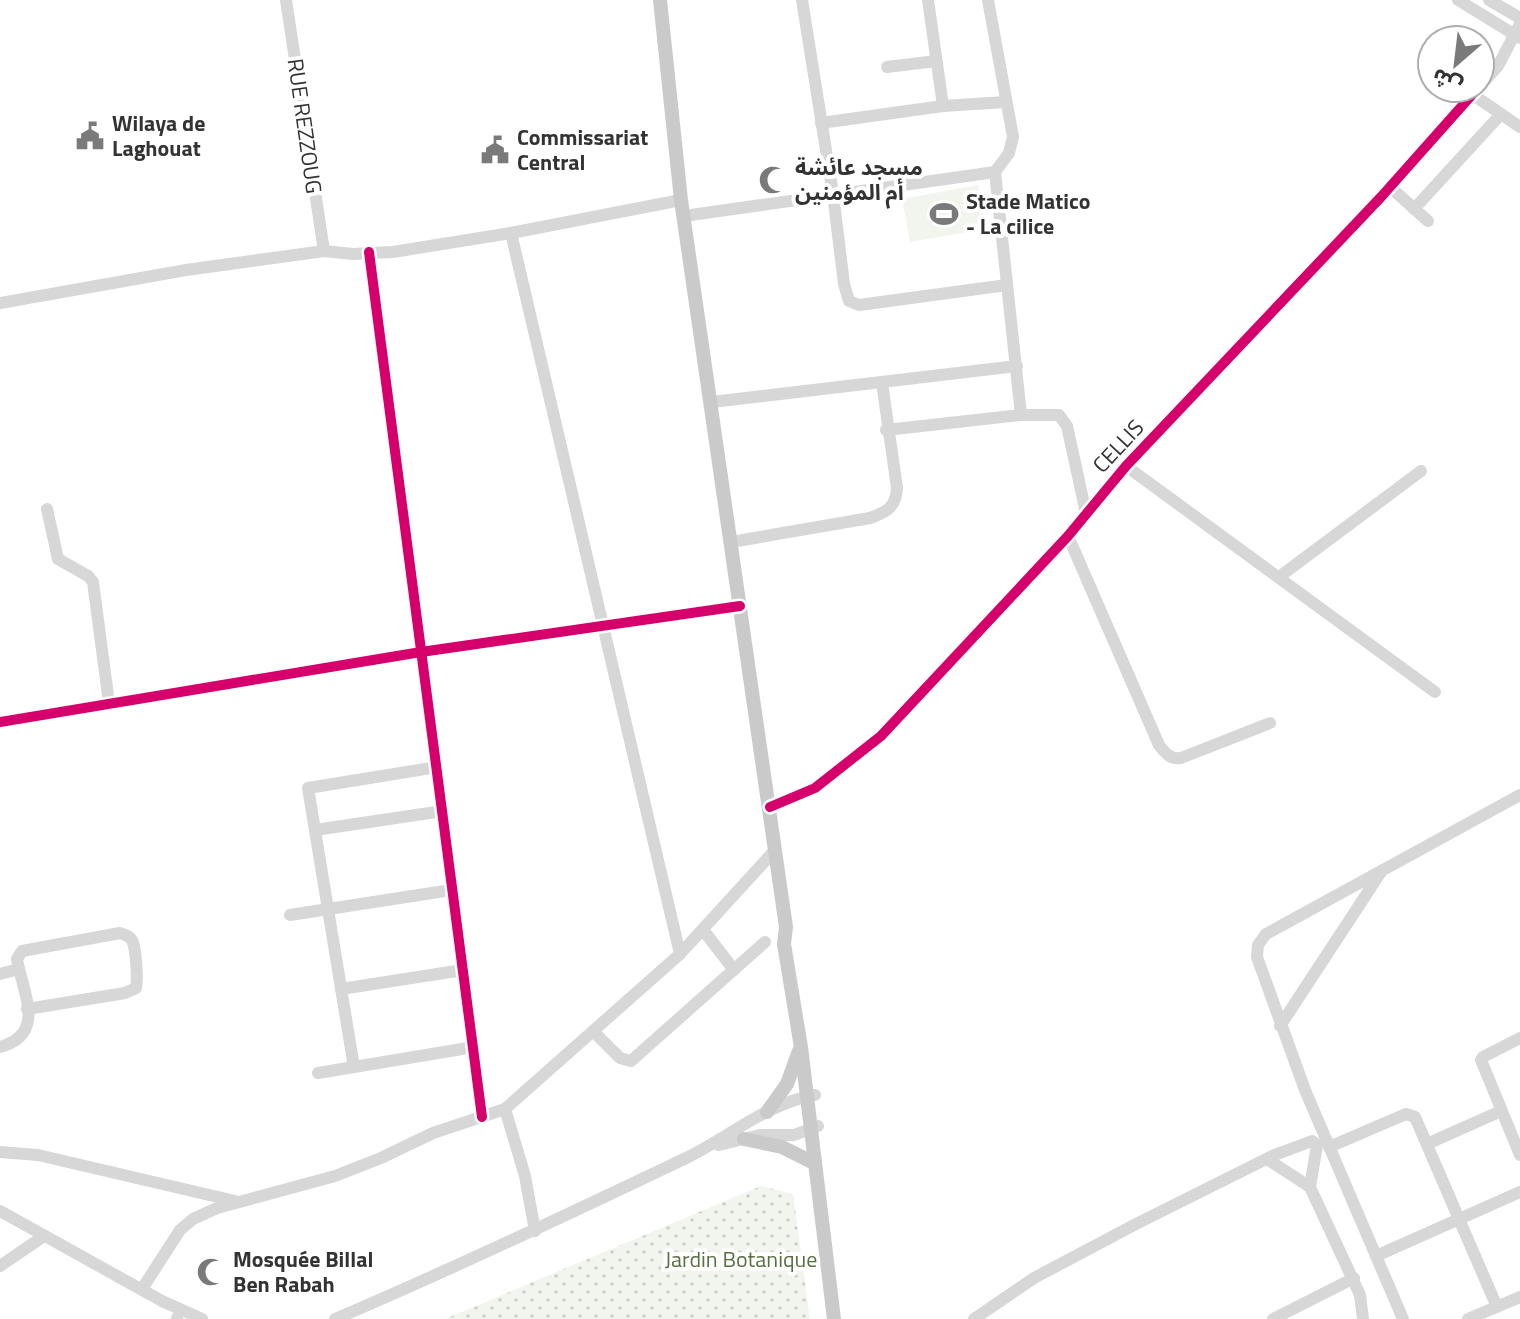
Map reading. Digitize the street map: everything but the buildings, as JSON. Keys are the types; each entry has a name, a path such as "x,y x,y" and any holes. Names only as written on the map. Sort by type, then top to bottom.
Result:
{"main road":[{"path":"649,0 661,25"},
{"path":"660,0 682,208 770,807 786,927 784,944 811,1096"},
{"path":"786,927 793,941 814,1128 844,1319"},
{"path":"767,1112 787,1084 801,1047"},
{"path":"814,1128 814,1163 834,1319"},
{"path":"744,1139 782,1147 814,1163"}],"street":[{"name":"RUE REZZOUG","path":"286,0 324,251"},
{"path":"802,0 847,297 854,304 1007,285"},
{"path":"928,0 943,106"},
{"path":"988,0 1012,146 995,172 1021,415"},
{"path":"1458,0 1519,29"},
{"path":"1489,0 1519,29"},
{"name":"CELLIS","path":"1496,68 1519,29"},
{"path":"887,67 936,61"},
{"path":"821,123 943,106 1006,102"},
{"name":"CELLIS","path":"770,807 815,788 881,736 1068,536 1126,466 1390,187 1464,104"},
{"path":"1491,104 1520,127"},
{"path":"1414,209 1501,114"},
{"path":"0,303 186,270 324,251 393,252 682,208 833,194 995,172"},
{"path":"1390,187 1428,221"},
{"path":"511,233 680,954"},
{"path":"369,252 482,1117"},
{"path":"712,402 1017,366"},
{"path":"731,542 870,518 895,504 897,488 886,430 882,383"},
{"path":"886,430 1021,415 1059,415 1063,417 1086,513"},
{"path":"1126,466 1435,692"},
{"path":"1279,577 1421,471"},
{"path":"47,509 58,559 93,582 109,703"},
{"path":"1068,536 1159,745 1166,753 1172,758 1181,758 1270,723"},
{"path":"0,722 421,652 740,606"},
{"path":"354,1067 308,788 437,767"},
{"path":"1403,1319 1280,1026 1257,957 1261,939 1383,869 1518,801"},
{"path":"315,830 443,811"},
{"path":"142,1289 180,1230 193,1219 239,1202 335,1176 433,1133 505,1109 704,931 775,850"},
{"path":"1280,1026 1383,869"},
{"path":"290,915 451,890"},
{"path":"704,931 734,970"},
{"path":"0,1047 17,1042 28,1025 17,959 22,951 120,933 132,940 136,988 125,993 27,1009"},
{"path":"594,1032 620,1058 631,1061 765,942"},
{"path":"0,974 19,969"},
{"path":"341,989 463,970"},
{"path":"1520,1038 1481,1060 1520,1155"},
{"path":"318,1073 474,1047"},
{"path":"335,1319 535,1231 704,1149 767,1112 811,1096"},
{"path":"505,1109 525,1176 535,1231"},
{"path":"1427,1144 1501,1111"},
{"path":"1329,1147 1406,1114 1415,1117 1497,1307"},
{"path":"704,1149 760,1135 788,1136 814,1128"},
{"path":"974,1319 1034,1278 1267,1159 1303,1143 1315,1142 1310,1187"},
{"path":"0,1152 38,1155 239,1202"},
{"path":"1267,1159 1310,1187 1354,1278 1363,1319"},
{"path":"1376,1256 1520,1192"},
{"path":"0,1211 162,1301 202,1319"},
{"path":"0,1266 44,1236"},
{"path":"1273,1319 1354,1278"},
{"path":"1468,1319 1520,1297"},
{"path":"162,1301 177,1319"}],"green space":[{"name":"Stade Matico - La cilice","path":"978,185 986,229 910,242 902,199"},
{"name":"Jardin Botanique","path":"761,1186 793,1194 810,1319 445,1319"}],"cycle path":[{"path":"770,807 815,788 881,736 1068,536 1126,466 1381,197 1464,104"},
{"path":"369,252 482,1117"},
{"path":"0,722 421,652 740,606"}],"place":[{"name":"Wilaya de Laghouat","path":"90,136"},
{"name":"Commissariat Central","path":"495,150"},
{"name":"مسجد عائشة أم المؤمنين","path":"773,180"},
{"name":"Stade Matico - La cilice","path":"944,214"},
{"name":"Mosquée Billal Ben Rabah","path":"211,1272"}]}
